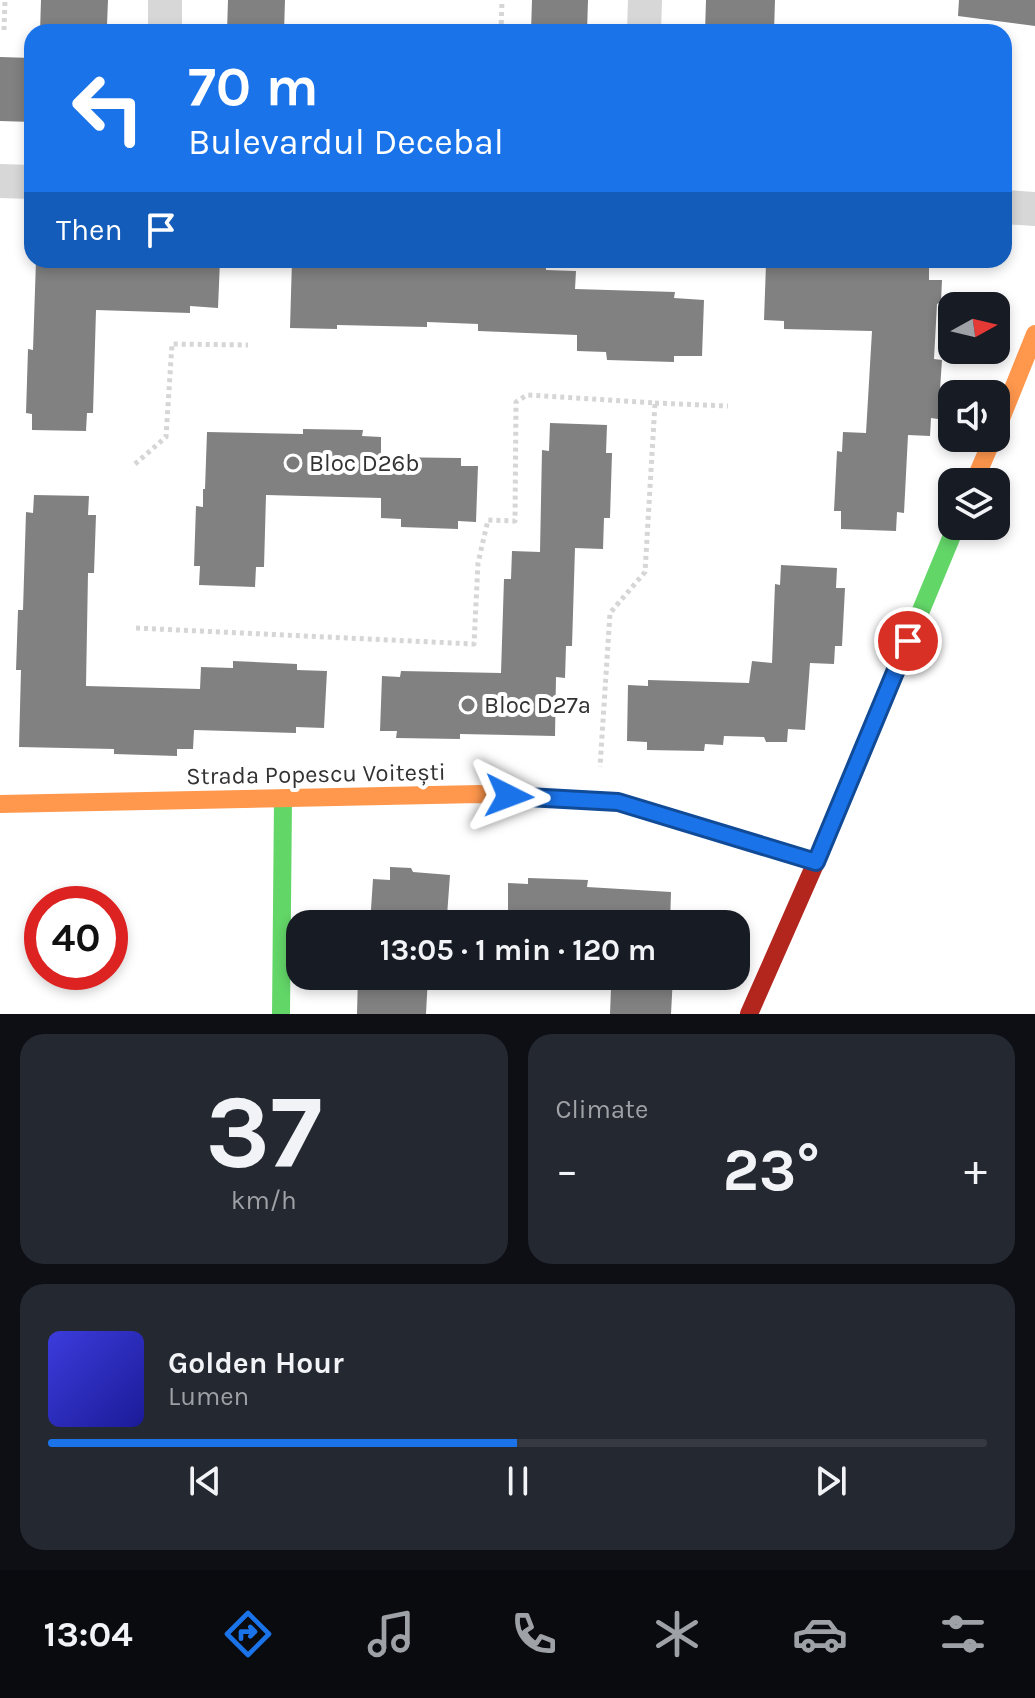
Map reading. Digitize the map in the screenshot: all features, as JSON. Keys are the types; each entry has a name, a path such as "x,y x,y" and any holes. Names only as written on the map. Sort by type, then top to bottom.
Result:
{"street":[{"path":"165,0 165,24"},
{"path":"644,24 645,0"},
{"path":"0,181 24,182"},
{"path":"1012,208 1035,209"},
{"path":"1010,396 1035,334"},
{"path":"749,1014 950,540"},
{"name":"Strada Popescu Voitești","path":"0,804 479,794 618,802 816,862"},
{"path":"281,1014 283,799"}],"path":[{"path":"4,30 5,0"},
{"path":"501,24 502,0"},
{"path":"135,464 166,437 172,344 248,345"},
{"path":"136,628 474,644 475,593 488,520 515,521 516,402 527,395 728,406"},
{"path":"598,801 610,613 645,572 655,403"}],"building":[{"path":"41,0 108,0 107,24 40,24"},
{"path":"228,0 285,0 284,24 227,24"},
{"path":"532,0 588,0 587,24 531,24"},
{"path":"706,0 775,0 774,24 705,24"},
{"path":"959,0 1035,0 1035,26 958,16"},
{"path":"0,57 24,58 24,122 0,121"},
{"path":"36,268 220,268 218,308 190,306 190,313 96,310 93,413 87,413 86,431 32,430 32,414 26,413 28,349 33,350"},
{"path":"292,268 546,268 576,271 575,289 675,292 674,298 704,300 702,356 674,356 674,362 607,360 606,352 577,351 577,335 478,331 478,324 427,322 427,327 337,325 337,329 290,328"},
{"path":"766,268 929,268 929,280 942,280 941,292 938,292 934,359 942,364 941,380 938,380 938,419 931,418 930,436 908,435 904,513 897,512 896,531 841,529 841,511 834,511 837,451 842,452 843,432 866,433 872,331 784,329 784,321 764,320"},
{"path":"550,423 607,425 606,453 612,453 610,518 604,518 603,549 575,548 572,646 566,646 565,678 556,677 555,736 460,734 460,739 396,738 397,731 380,731 382,676 400,677 401,671 501,673 504,579 511,579 512,551 540,552 542,450 549,451"},
{"path":"303,429 363,430 362,436 381,437 381,457 461,458 461,466 478,466 476,522 458,521 458,529 401,527 401,519 381,518 381,498 266,495 264,567 256,567 255,587 199,585 200,566 194,566 196,506 203,507 207,432 303,434"},
{"path":"34,495 89,496 88,515 96,515 94,573 88,573 86,686 200,689 201,667 233,668 233,661 297,664 297,670 327,671 324,728 296,727 296,733 194,730 193,749 177,749 177,756 114,754 114,749 19,747 21,670 16,670 18,610 23,610 26,512 33,513"},
{"path":"781,565 837,568 836,588 845,588 842,646 835,646 834,664 810,663 805,730 788,729 787,742 766,742 764,737 724,736 723,745 705,744 704,751 647,750 647,742 627,741 628,685 648,686 648,680 749,683 752,661 772,663 775,584 780,585"},
{"path":"390,867 450,875 447,910 371,910 373,879 390,880"},
{"path":"528,878 588,880 587,887 671,892 670,910 508,910 508,883 528,884"},
{"path":"358,990 427,990 426,1014 357,1014"},
{"path":"611,990 672,990 671,1014 610,1014"}],"traffic: fast":[{"path":"917,620 950,540"},
{"path":"281,1014 283,799"},
{"path":"675,819 816,862"}],"traffic: slow":[{"path":"1010,396 1035,334"},
{"path":"980,468 987,452"},
{"path":"0,804 479,794 618,802 675,819"}],"traffic: jam":[{"path":"749,1014 917,620"}],"place":[{"name":"Bloc D26b","path":"293,463"},
{"name":"Bloc D27a","path":"468,705"}],"route":[{"path":"509,796 618,802 816,862 908,641"}]}
